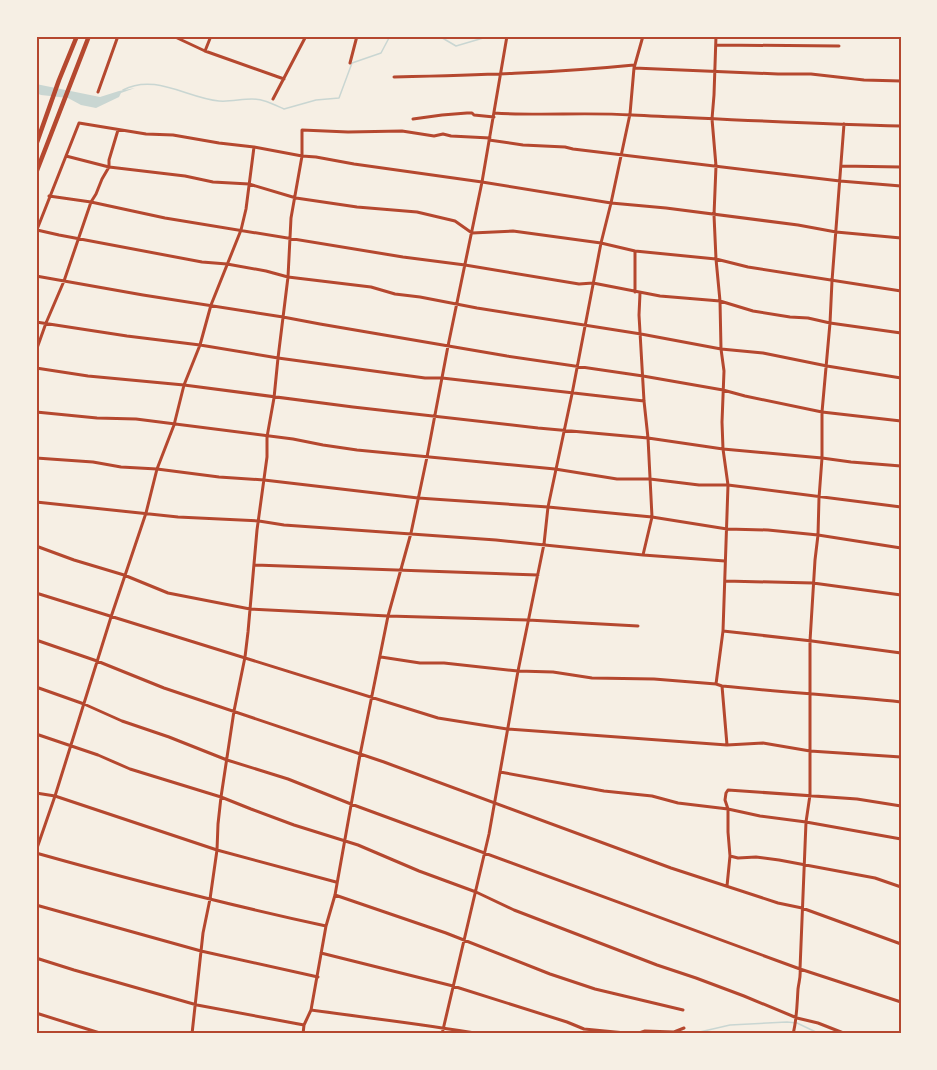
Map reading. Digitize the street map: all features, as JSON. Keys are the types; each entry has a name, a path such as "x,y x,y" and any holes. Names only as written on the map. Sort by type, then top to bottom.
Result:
{"highway":[{"path":"36,144 77,36"},
{"path":"36,173 89,36"}],"street":[{"path":"98,92 118,36"},
{"path":"172,36 205,51 284,79"},
{"path":"205,51 211,36"},
{"path":"273,99 306,36"},
{"path":"350,63 357,36"},
{"path":"303,1034 304,1025 311,1010 326,926 335,895 388,616 411,533 427,457 482,182 507,36"},
{"path":"442,1034 477,892 495,803 507,729 544,544 555,469 630,114 634,67 642,36"},
{"path":"716,36 711,119 716,166 714,214 724,371 723,449 729,485 723,631 716,684"},
{"path":"716,45 839,46"},
{"path":"394,77 634,67 811,74 864,80 901,81"},
{"path":"413,119 467,113 484,117 630,114 901,126"},
{"path":"901,238 836,232 714,214 611,203 254,147 79,123 36,231 202,262 266,271 288,277 371,287 395,294 721,349 763,353 901,378"},
{"path":"793,1034 801,974 806,822 810,795 810,641 813,583 819,535 822,412 844,124"},
{"path":"36,351 64,281 91,202 109,167 109,159 118,130"},
{"path":"192,1034 197,1005 201,951 217,850 221,796 245,657 251,585 267,457 267,437 274,398 288,277 291,218 302,156 302,130 402,131 434,136 443,134 840,181 901,186"},
{"path":"254,147 246,210 241,230 226,264 200,345 184,385 174,425 157,469 146,513 36,852 145,884 326,926"},
{"path":"66,156 109,167 185,176 213,182 249,184 296,198 357,207 417,212 455,220 472,233 513,231 601,243 634,251 716,259 748,267 901,291"},
{"path":"841,166 901,167"},
{"path":"49,196 91,202 165,218 403,257 579,284 593,283 660,296 720,302 753,311 901,333"},
{"path":"634,251 635,292"},
{"path":"36,276 576,367 604,369 723,390 822,412 901,422"},
{"path":"640,293 640,334 652,517 643,555"},
{"path":"36,322 425,378 644,401"},
{"path":"36,368 274,398 648,438 723,449 901,466"},
{"path":"36,411 97,418 136,419 293,439 334,447 555,469 617,479 729,485 901,507"},
{"path":"36,458 93,462 121,467 264,480 418,498 652,517 727,529 819,535 901,548"},
{"path":"36,502 178,517 259,520 284,525 411,533 725,561"},
{"path":"36,546 124,575 168,593 250,609 638,626"},
{"path":"254,565 538,575"},
{"path":"725,581 813,583 901,594"},
{"path":"36,593 438,718 507,729 727,745 763,743 810,751 901,758"},
{"path":"723,631 901,653"},
{"path":"36,640 164,688 360,755 575,833 778,903 802,908 901,944"},
{"path":"381,657 420,663 553,672 592,678 654,679 773,692 901,702"},
{"path":"722,686 727,745"},
{"path":"36,687 84,704 122,722 169,737 227,760 288,778 351,804 800,969 901,1002"},
{"path":"36,734 99,755 130,769 221,796 294,825 358,845 419,872 477,892 514,910 744,996 796,1018 818,1023 846,1034"},
{"path":"500,772 604,791 651,796 678,803 729,808 760,816 901,839"},
{"path":"727,886 730,856 729,808 725,800 728,790 866,800 901,806"},
{"path":"36,793 55,796 217,850 336,882"},
{"path":"730,856 738,858 756,856 875,878 901,886"},
{"path":"335,895 465,939 550,974 595,989 683,1010"},
{"path":"36,905 201,951 318,976"},
{"path":"321,953 453,986 567,1022 584,1032 636,1034 645,1031 674,1032 684,1028"},
{"path":"36,958 197,1005 304,1025"},
{"path":"311,1010 480,1034"},
{"path":"36,1013 103,1034"}],"shaded area":[{"path":"36,84 100,97 135,88 121,93 119,97 96,108 81,105 68,98 36,93"}],"waterway":[{"path":"123,90 135,85 159,85 207,99 261,100 284,109 316,100 339,98 352,63 381,53 390,36"},
{"path":"439,36 456,46 490,36"},
{"path":"691,1034 730,1025 787,1022 797,1023 820,1034"}]}
